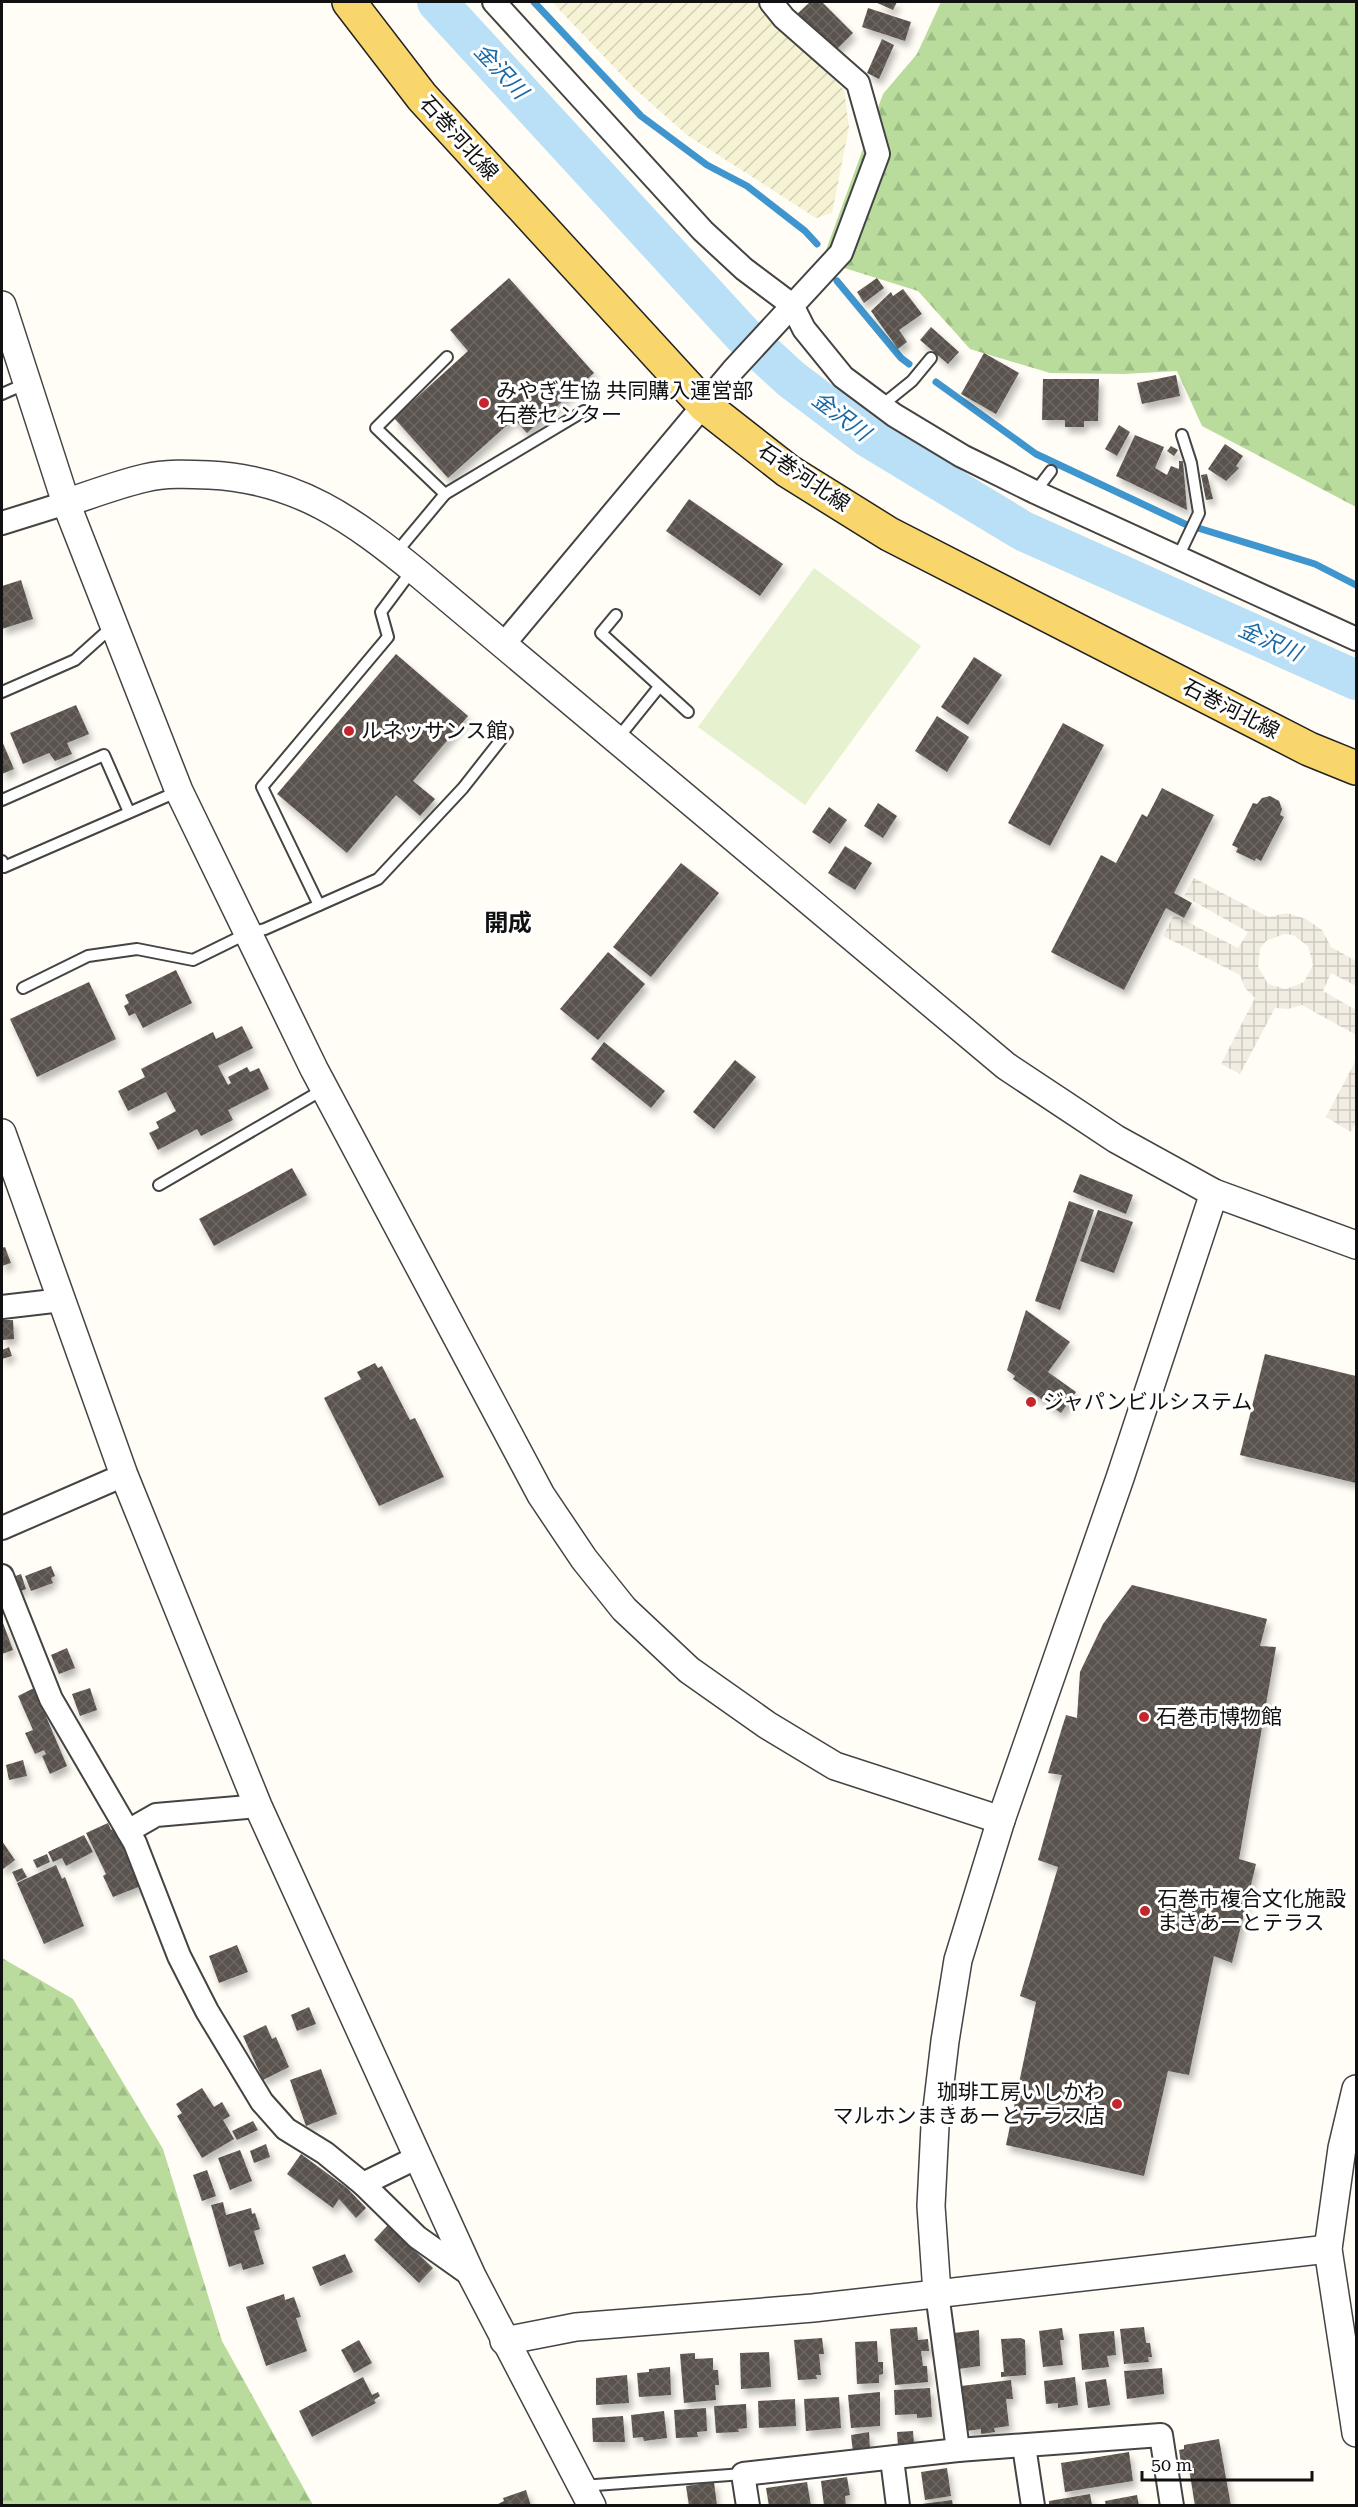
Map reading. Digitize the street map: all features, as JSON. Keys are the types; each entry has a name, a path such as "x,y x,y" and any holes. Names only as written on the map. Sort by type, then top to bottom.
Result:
{"main road":[{"name":"石巻河北線","path":"349,2 422,97 705,406 788,471 889,534 1310,749 1356,768"}],"street":[{"path":"494,2 703,231 804,329 843,376 881,406 962,456 1035,492 1182,548 1356,639"},
{"path":"503,645 733,370 841,254 878,154 858,83 784,18 771,2"},
{"path":"2,305 66,503 179,791 324,1089 541,1495 584,1559 624,1609 689,1670 767,1725 835,1766 1001,1820"},
{"path":"2,523 146,477 186,474 265,481 306,497 349,519 404,562 1006,1066 1116,1139 1214,1193 1356,1245"},
{"path":"2,1133 124,1475 258,1806 472,2276 587,2496"},
{"path":"958,2450 937,2293 931,2206 935,2126 958,1960 1001,1820 1116,1489 1214,1193"},
{"path":"2,1307 62,1300"},
{"path":"2,1528 124,1475"},
{"path":"2,1576 51,1699 128,1831 149,1874 179,1956 207,2011 262,2102 286,2129 325,2153 363,2184 417,2237 472,2276"},
{"path":"128,1831 156,1815 258,1806"},
{"path":"1356,2089 1342,2148 1328,2249 1356,2433"},
{"path":"363,2184 418,2157"},
{"path":"504,2341 576,2327 813,2308 1328,2249"},
{"path":"748,2505 743,2474 958,2450 1161,2434 1172,2505"},
{"path":"1024,2446 1033,2505"},
{"path":"892,2459 898,2505"}],"lane":[{"path":"445,494 376,428 447,357"},
{"path":"881,406 912,381 931,358"},
{"path":"2,394 27,383"},
{"path":"319,905 262,788 388,637 381,612 404,562 445,494 584,411"},
{"path":"1182,435 1191,463 1199,513 1182,548"},
{"path":"1035,492 1051,471"},
{"path":"616,615 601,633 688,712"},
{"path":"2,692 75,660 114,625"},
{"path":"616,741 659,687"},
{"path":"23,988 88,956 137,949 193,960 248,933 265,929 378,879 463,788 507,732"},
{"path":"2,800 104,755 129,813"},
{"path":"2,861 4,867 179,791"},
{"path":"159,1185 324,1089"},
{"path":"587,2496 743,2474"}],"shaded area":[{"path":"552,2 761,2 844,90 849,127 832,213 816,218 687,135 636,90"},
{"path":"1194,878 1268,917 1287,913 1306,919 1322,930 1331,947 1356,961 1356,986 1331,973 1323,991 1356,1010 1356,1035 1302,1005 1288,1009 1275,1008 1240,1074 1221,1064 1255,998 1245,988 1240,975 1163,936 1174,915 1238,948 1248,932 1184,896","holes":["1284,934 1293,935 1308,946 1313,965 1304,982 1286,989 1268,984 1258,967 1260,949 1266,941"]},
{"path":"1356,1060 1356,1122 1351,1132 1326,1117"}],"green space":[{"path":"941,2 1356,2 1356,507 1202,426 1177,371 1124,374 1050,373 970,349 918,291 822,261 883,94 917,54"},
{"path":"814,568 921,646 805,805 698,727"},
{"path":"2,1958 73,1999 163,2149 222,2341 313,2505 2,2505"}],"building":[{"path":"810,2 822,2 853,33 833,53 796,15"},
{"path":"875,2 897,2 893,10"},
{"path":"868,8 911,22 905,41 862,27"},
{"path":"882,39 894,45 879,79 867,73"},
{"path":"509,278 594,373 527,433 514,419 448,478 394,418 468,351 450,330"},
{"path":"877,278 884,288 864,303 857,292"},
{"path":"903,289 922,314 899,330 907,342 898,349 871,311 891,292 893,296"},
{"path":"931,327 959,352 948,364 920,340"},
{"path":"984,353 1019,373 996,414 961,394"},
{"path":"1176,375 1180,396 1142,404 1137,383"},
{"path":"1043,379 1099,379 1098,421 1084,421 1084,427 1065,427 1065,420 1042,420"},
{"path":"1119,425 1130,432 1117,456 1105,449"},
{"path":"1135,435 1164,447 1155,468 1167,475 1171,466 1179,469 1179,461 1183,461 1187,510 1116,476"},
{"path":"1225,444 1243,456 1236,466 1239,468 1226,481 1208,469"},
{"path":"1171,446 1178,450 1174,456 1167,451"},
{"path":"1207,474 1213,499 1206,500 1201,475"},
{"path":"689,499 783,564 760,596 666,531"},
{"path":"21,580 33,619 2,629 2,586"},
{"path":"396,654 468,716 413,781 435,799 420,816 396,795 347,853 277,794"},
{"path":"974,657 1002,675 968,725 941,707"},
{"path":"76,705 89,734 67,743 72,754 55,761 49,753 23,764 10,733"},
{"path":"937,716 969,737 947,772 915,751"},
{"path":"1063,723 1104,745 1050,846 1008,823"},
{"path":"2,741 14,769 2,774"},
{"path":"1162,788 1214,815 1174,893 1192,903 1184,918 1166,908 1124,990 1051,952 1101,855 1116,863 1142,814 1147,817"},
{"path":"1270,796 1279,801 1282,809 1280,815 1284,817 1261,861 1256,858 1255,861 1236,852 1238,848 1232,845 1253,803 1257,804 1262,798"},
{"path":"878,803 897,816 883,838 864,826"},
{"path":"829,807 847,820 830,844 812,832"},
{"path":"845,846 872,863 855,890 828,873"},
{"path":"681,863 719,893 651,977 613,947"},
{"path":"608,952 645,984 598,1040 560,1009"},
{"path":"176,970 192,1003 143,1028 135,1013 129,1016 124,1006 129,1003 125,995"},
{"path":"89,982 116,1039 37,1077 10,1019"},
{"path":"242,1026 253,1048 218,1066 228,1085 231,1083 228,1077 247,1067 250,1072 259,1068 269,1089 228,1110 233,1120 201,1136 197,1129 158,1150 149,1133 159,1128 156,1122 176,1111 166,1092 128,1111 118,1091 145,1077 141,1069 213,1032 216,1039"},
{"path":"604,1042 665,1091 651,1108 591,1059"},
{"path":"735,1060 756,1077 714,1129 693,1112"},
{"path":"292,1168 307,1195 214,1246 199,1219"},
{"path":"1080,1174 1133,1195 1126,1214 1073,1192"},
{"path":"1069,1201 1094,1210 1060,1310 1035,1301"},
{"path":"1098,1210 1133,1222 1114,1273 1080,1261"},
{"path":"5,1247 11,1263 2,1266 2,1248"},
{"path":"1026,1310 1070,1342 1048,1372 1076,1392 1061,1413 1013,1379 1015,1376 1007,1370"},
{"path":"2,1320 13,1320 14,1339 2,1340"},
{"path":"9,1347 12,1356 2,1359 2,1350"},
{"path":"1265,1354 1356,1376 1356,1483 1240,1455"},
{"path":"375,1363 378,1368 382,1366 410,1420 415,1418 444,1477 379,1506 324,1398 361,1379 357,1372"},
{"path":"51,1566 55,1576 51,1578 53,1583 31,1591 25,1576"},
{"path":"21,1574 26,1589 18,1592 13,1577"},
{"name":"石巻市複合文化施設 まきあーとテラス","path":"1132,1585 1267,1619 1260,1646 1276,1647 1239,1859 1256,1864 1232,1963 1214,1956 1189,2075 1168,2071 1144,2176 1006,2145 1036,2002 1020,1996 1058,1867 1038,1860 1062,1775 1048,1773 1066,1715 1077,1718 1080,1672 1103,1624"},
{"path":"2,1624 13,1650 2,1654"},
{"path":"67,1648 75,1668 59,1674 51,1655"},
{"path":"34,1688 67,1766 50,1774 42,1756 46,1754 44,1750 35,1754 25,1733 33,1730 18,1696"},
{"path":"90,1688 97,1710 80,1716 72,1694"},
{"path":"23,1760 27,1776 9,1780 6,1765"},
{"path":"108,1823 111,1830 114,1828 141,1886 113,1897 103,1876 106,1874 86,1833"},
{"path":"84,1835 93,1852 66,1866 62,1858 53,1862 48,1852"},
{"path":"2,1841 15,1860 2,1870"},
{"path":"47,1854 50,1862 37,1868 33,1860"},
{"path":"56,1865 62,1879 65,1877 84,1926 44,1944 17,1883"},
{"path":"22,1868 27,1877 17,1882 12,1872"},
{"path":"237,1945 248,1972 219,1983 209,1956"},
{"path":"309,2007 316,2024 297,2031 291,2015"},
{"path":"266,2025 272,2039 276,2037 289,2067 263,2080 243,2036"},
{"path":"321,2069 337,2114 306,2126 290,2080"},
{"path":"202,2088 214,2107 222,2102 230,2116 223,2120 234,2139 202,2158 177,2116 182,2113 176,2104"},
{"path":"253,2121 258,2130 237,2140 232,2131"},
{"path":"266,2144 270,2157 254,2163 250,2151"},
{"path":"240,2150 252,2181 230,2190 218,2158"},
{"path":"301,2154 347,2188 366,2208 356,2218 339,2199 333,2208 287,2174"},
{"path":"207,2170 216,2196 202,2201 193,2175"},
{"path":"223,2202 226,2215 251,2208 252,2214 255,2213 260,2229 254,2231 264,2264 243,2270 241,2263 229,2267 211,2205"},
{"path":"388,2225 433,2268 419,2283 374,2240"},
{"path":"345,2254 353,2272 320,2286 312,2267"},
{"path":"284,2294 285,2300 294,2297 301,2317 296,2318 307,2351 266,2366 246,2307"},
{"path":"917,2327 918,2340 928,2339 929,2351 921,2351 923,2366 927,2366 928,2382 895,2385 890,2329"},
{"path":"1144,2327 1146,2343 1150,2343 1152,2357 1148,2357 1149,2362 1124,2364 1120,2329"},
{"path":"1062,2328 1064,2340 1060,2340 1063,2365 1043,2367 1039,2331"},
{"path":"979,2330 980,2366 958,2369 954,2333"},
{"path":"1114,2331 1116,2355 1107,2356 1109,2367 1082,2370 1079,2334"},
{"path":"822,2338 824,2354 819,2354 821,2375 816,2375 817,2379 798,2380 794,2340"},
{"path":"1021,2338 1025,2340 1026,2375 1001,2377 1001,2372 1004,2372 1001,2339"},
{"path":"359,2340 372,2363 354,2373 341,2350"},
{"path":"877,2341 878,2362 883,2362 883,2374 879,2375 879,2383 857,2384 855,2342"},
{"path":"769,2352 771,2387 741,2389 740,2353"},
{"path":"695,2353 695,2359 713,2358 713,2370 718,2370 719,2385 715,2385 716,2400 684,2403 680,2354"},
{"path":"670,2367 671,2395 639,2397 637,2373"},
{"path":"1162,2368 1164,2394 1127,2399 1124,2371"},
{"path":"627,2375 629,2403 596,2405 596,2378"},
{"path":"363,2377 372,2395 378,2392 380,2396 374,2400 376,2403 312,2437 299,2411"},
{"path":"1075,2377 1078,2405 1058,2408 1058,2403 1046,2404 1044,2381"},
{"path":"1106,2379 1110,2405 1088,2408 1085,2382"},
{"path":"1011,2380 1013,2399 1006,2399 1009,2426 994,2428 995,2432 981,2434 981,2429 966,2431 961,2386"},
{"path":"930,2388 932,2417 917,2418 917,2414 895,2415 894,2390"},
{"path":"880,2392 880,2426 851,2428 848,2395"},
{"path":"839,2397 841,2428 806,2431 804,2399"},
{"path":"795,2399 796,2426 759,2428 758,2401"},
{"path":"746,2404 747,2428 738,2429 739,2432 716,2433 714,2406"},
{"path":"706,2408 707,2431 697,2432 698,2437 676,2438 674,2410"},
{"path":"664,2411 667,2438 644,2441 643,2437 633,2438 631,2415"},
{"path":"623,2416 625,2442 593,2442 592,2418"},
{"path":"913,2431 914,2444 898,2446 897,2432"},
{"path":"869,2432 870,2449 853,2452 851,2435"},
{"path":"1219,2439 1231,2506 1195,2506 1188,2462 1181,2463 1179,2450 1184,2449 1184,2445"},
{"path":"1129,2452 1133,2481 1065,2492 1061,2463"},
{"path":"947,2468 951,2496 925,2500 921,2472"},
{"path":"847,2477 850,2495 845,2496 846,2506 824,2506 821,2481"},
{"path":"714,2482 717,2506 689,2506 686,2486"},
{"path":"807,2482 811,2506 769,2506 766,2488"},
{"path":"526,2490 531,2506 494,2506 504,2501 503,2498"},
{"path":"1090,2494 1092,2505 1049,2506 1049,2501"},
{"path":"1137,2495 1139,2506 1106,2506 1105,2501"},
{"path":"952,2500 953,2506 922,2506 922,2504"}],"waterway":[{"name":"金沢川","path":"437,2 743,335 791,379 869,438 1023,531 1356,680"},
{"path":"534,2 641,116 707,165 747,186 805,231 817,244"},
{"path":"837,281 901,358 909,364"},
{"path":"936,382 1036,454 1185,524 1315,564 1356,585"}],"place":[{"name":"みやぎ生協 共同購入運営部 石巻センター","path":"484,403"},
{"name":"ルネッサンス館","path":"349,731"},
{"name":"ジャパンビルシステム","path":"1031,1402"},
{"name":"石巻市博物館","path":"1144,1717"},
{"name":"石巻市複合文化施設 まきあーとテラス","path":"1145,1911"},
{"name":"珈琲工房いしかわ マルホンまきあーとテラス店","path":"1117,2104"}],"district":[{"name":"開成","path":"508,923"}]}
